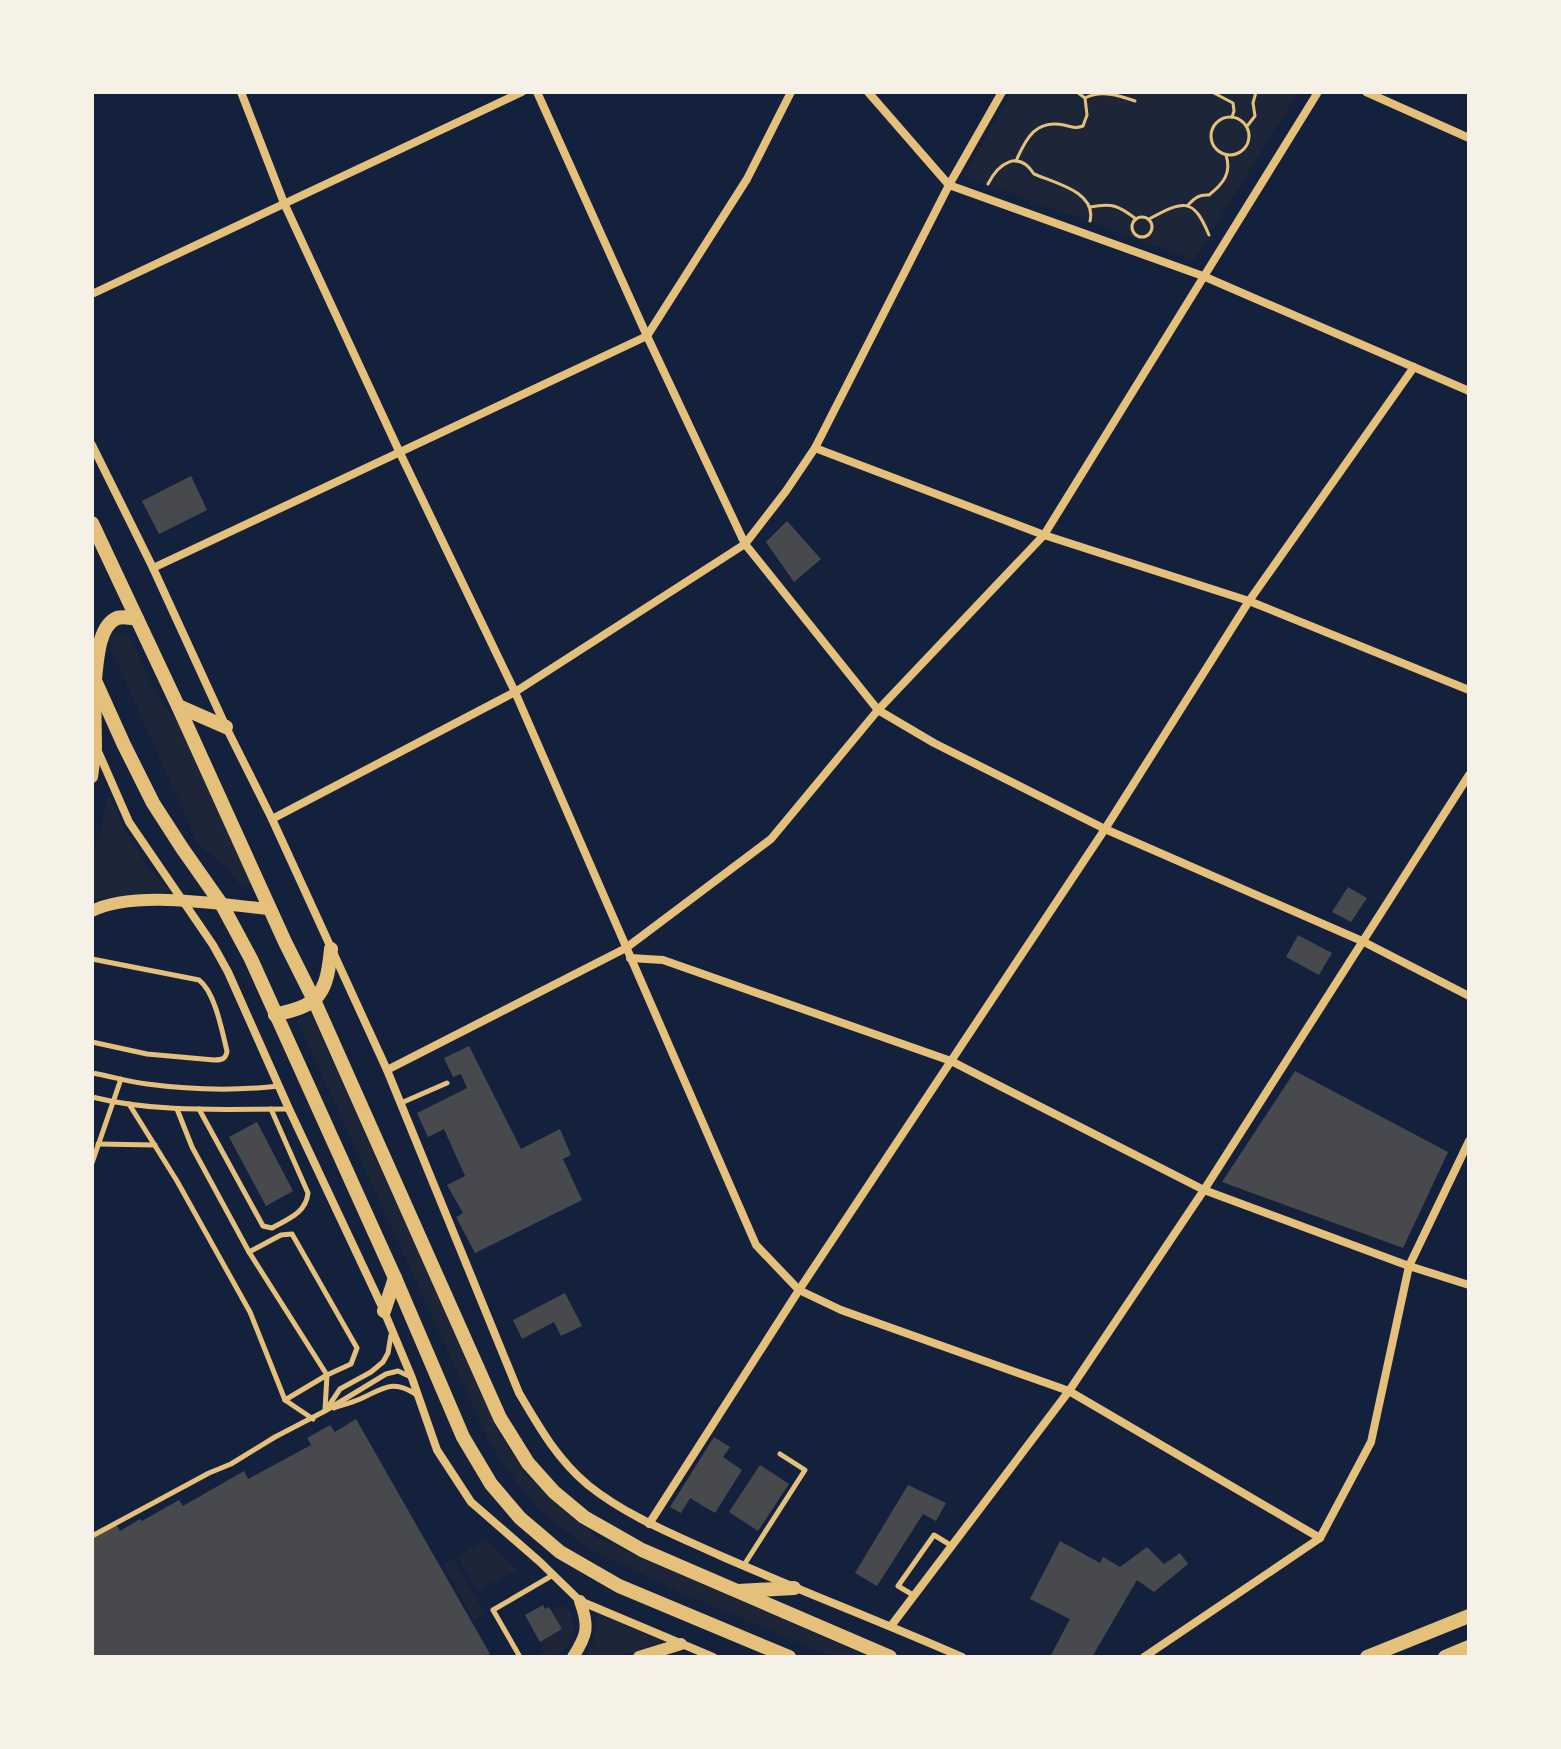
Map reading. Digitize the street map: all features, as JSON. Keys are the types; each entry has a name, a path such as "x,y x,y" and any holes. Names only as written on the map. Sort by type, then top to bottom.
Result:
{"main road":[{"path":"92,523 314,1000 500,1418 528,1463 554,1492 584,1517 642,1550 890,1657"},
{"path":"137,619 117,618 107,628 101,639 93,677 153,803 222,905 251,959 463,1437 491,1484 520,1518 560,1552 619,1586 789,1657"},
{"path":"178,706 226,727"},
{"path":"275,1015 314,1000 326,982 331,949"},
{"path":"384,1311 395,1278"},
{"path":"735,1591 794,1588"},
{"path":"1367,1657 1469,1616"},
{"path":"1445,1657 1469,1647"}],"street":[{"path":"241,92 284,203 515,692 756,1245 799,1290 841,1310 1069,1391 1320,1538"},
{"path":"92,294 522,92"},
{"path":"537,92 745,544 878,710 934,743 1105,829 1362,941 1469,996"},
{"path":"153,568 647,336 747,179 791,92"},
{"path":"868,92 949,185 1203,276 1469,391"},
{"path":"272,819 515,692 745,544 815,448 949,185 1002,92"},
{"path":"387,1070 626,948 771,839 878,710 1044,535 1318,92"},
{"path":"1366,92 1469,138"},
{"path":"649,1524 799,1290 1105,829 1249,601 1414,367"},
{"path":"92,445 272,819 387,1070 519,1393 547,1442 585,1483 649,1524 962,1657"},
{"path":"815,448 1044,535 1249,601 1469,690"},
{"path":"92,777 93,677"},
{"path":"94,743 129,822 228,972 384,1311 437,1450 471,1502 580,1601 713,1657"},
{"path":"891,1626 1069,1391 1204,1190 1469,775"},
{"path":"93,909 113,902 159,900 270,909"},
{"path":"630,958 663,960 951,1061 1204,1190 1469,1285"},
{"path":"1144,1657 1320,1538 1371,1442 1409,1266 1469,1141"},
{"path":"573,1657 585,1634 586,1620 580,1601"},
{"path":"639,1657 681,1644"}],"lane":[{"path":"92,959 199,980 205,984 227,1051 223,1060 214,1060 147,1054 92,1042"},
{"path":"92,1073 191,1089 247,1090 279,1086"},
{"path":"92,1163 121,1079"},
{"path":"401,1103 447,1083"},
{"path":"92,1097 177,1109 289,1109"},
{"path":"129,1104 250,1312 285,1400 313,1419"},
{"path":"177,1109 192,1147 249,1252 327,1375 325,1411"},
{"path":"199,1109 263,1226 272,1228 302,1210 308,1193 271,1109"},
{"path":"98,1144 155,1145"},
{"path":"249,1252 281,1235 292,1234 357,1348 351,1364 285,1400"},
{"path":"325,1411 340,1389 383,1362 391,1339 391,1328"},
{"path":"92,1536 313,1419 386,1374 398,1371 412,1378"},
{"path":"325,1411 361,1399 380,1388 397,1385 418,1396"},
{"path":"743,1566 805,1470 780,1454"},
{"path":"914,1596 898,1586 934,1535 952,1546"},
{"path":"520,1657 493,1610 553,1575"}],"path":[{"path":"1016,161 1023,145 1038,127 1052,123 1076,129 1083,126 1087,115 1085,98 1077,92"},
{"path":"1212,92 1233,103 1232,117"},
{"path":"1247,126 1255,116 1253,103 1256,92"},
{"path":"1085,98 1104,93 1135,101"},
{"path":"1238,118 1247,126 1249,139 1239,153 1226,155 1213,143 1212,130 1220,120 1238,118"},
{"path":"1187,206 1194,198 1201,194 1209,195 1224,182 1228,169 1226,155"},
{"path":"988,184 1002,165 1022,161 1030,166 1034,174 1083,196 1090,207 1090,222"},
{"path":"1090,207 1111,204 1124,209 1136,219"},
{"path":"1149,219 1153,228 1150,234 1137,236 1132,224 1136,219 1149,219 1173,208 1187,206 1201,216 1209,235"}],"shaded area":[{"path":"1012,92 1298,92 1194,260 964,176"},
{"path":"122,632 129,635 156,694 181,727 252,884 240,886 230,870 198,844 110,647 114,634"},
{"path":"110,797 127,834 148,868 171,892 92,898 92,849 100,835"},
{"path":"311,1014 500,1435 524,1472 598,1538 868,1657 834,1657 681,1593 588,1548 539,1510 490,1444 297,1020"},
{"path":"487,1540 518,1570 477,1591 457,1556"},
{"path":"453,1558 485,1615 474,1620 443,1564"},
{"path":"564,1605 574,1624 571,1639 555,1656 536,1657 544,1653 540,1642 562,1629 552,1610"},
{"path":"597,1614 662,1642 616,1657 586,1657 593,1644"}],"building":[{"path":"191,476 207,510 159,534 142,501"},
{"path":"787,521 821,559 794,582 766,542"},
{"path":"1348,887 1367,898 1351,922 1332,912"},
{"path":"1298,935 1332,953 1319,975 1286,957"},
{"path":"469,1046 521,1149 560,1129 571,1155 563,1159 582,1200 475,1253 456,1217 463,1213 447,1185 465,1176 444,1129 428,1137 417,1113 467,1088 461,1074 453,1077 444,1058"},
{"path":"1295,1071 1448,1152 1403,1248 1222,1182"},
{"path":"257,1122 293,1191 266,1206 229,1137"},
{"path":"565,1293 582,1326 561,1336 554,1322 522,1339 513,1320"},
{"path":"356,1419 490,1654 484,1657 92,1657 92,1537 116,1524 120,1531 179,1500 183,1506 244,1471 248,1479 311,1445 307,1438 330,1425 335,1432"},
{"path":"714,1437 730,1447 723,1457 742,1470 715,1513 690,1498 681,1513 670,1507"},
{"path":"760,1465 789,1484 758,1531 729,1512"},
{"path":"908,1485 946,1503 936,1521 923,1514 877,1586 855,1573"},
{"path":"1060,1541 1100,1563 1103,1557 1120,1567 1147,1547 1164,1564 1180,1553 1188,1564 1154,1592 1137,1580 1092,1657 1050,1657 1070,1619 1030,1599"},
{"path":"543,1605 545,1609 549,1607 562,1629 540,1642 525,1615"}]}
